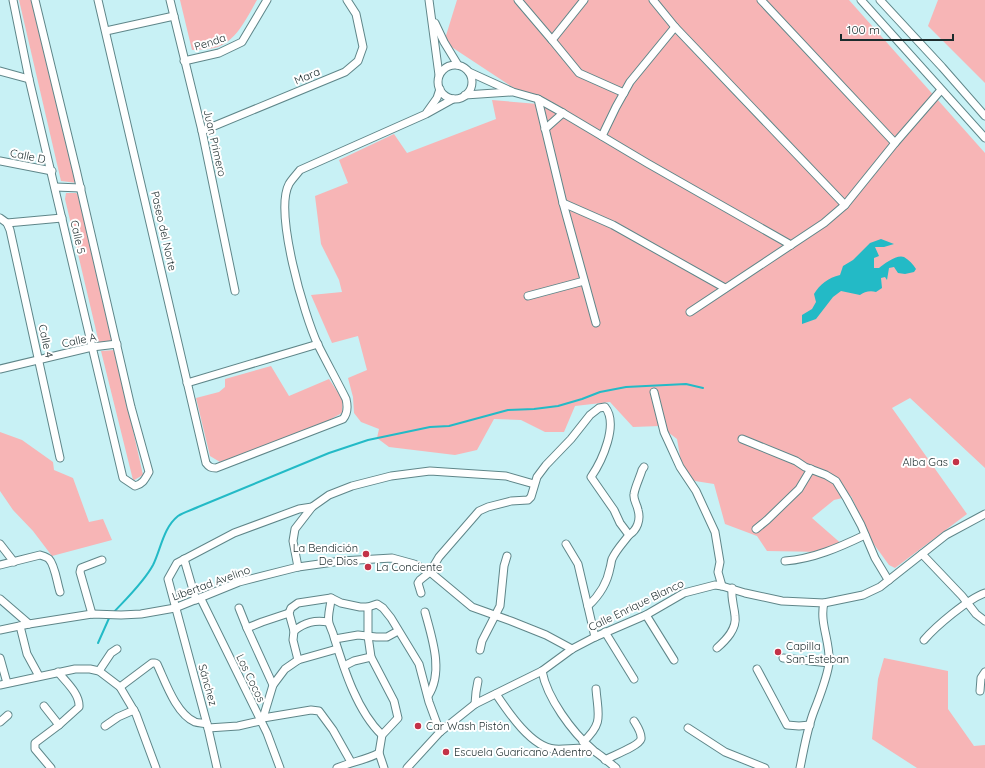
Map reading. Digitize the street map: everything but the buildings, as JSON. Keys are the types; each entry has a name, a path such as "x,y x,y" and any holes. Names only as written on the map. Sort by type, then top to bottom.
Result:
{"street":[{"name":"Calle 5","path":"13,0 30,80 123,478 135,486 144,481 149,472 117,344"},
{"path":"35,0 117,344"},
{"name":"Paseo del Norte","path":"98,0 206,463 208,466 216,468 343,419 348,408 346,399 318,344"},
{"name":"Juan Primero","path":"170,0 202,131 235,291"},
{"name":"Penda","path":"184,62 219,53 242,42 268,0"},
{"name":"Mara","path":"202,131 345,72 358,61 362,47 356,14 347,0"},
{"path":"518,0 579,73 624,93"},
{"path":"552,40 584,0"},
{"path":"653,0 675,27 845,205"},
{"path":"761,0 895,143"},
{"path":"861,0 985,138"},
{"path":"880,0 985,116"},
{"path":"430,2 437,28 458,65"},
{"path":"430,2 439,75 438,85 445,96 453,99"},
{"path":"106,31 174,16"},
{"path":"602,136 630,82 675,27"},
{"path":"439,75 445,68 458,65 462,66 469,72 513,92 538,99 791,245"},
{"path":"0,71 30,80"},
{"path":"465,95 472,84 469,72"},
{"path":"426,114 437,98 440,89"},
{"path":"690,312 824,224 845,205 895,143 941,90"},
{"path":"188,383 318,344 300,297 286,230 285,200 289,184 300,170 426,114 453,99 465,95 513,92"},
{"path":"538,99 563,203 596,323"},
{"path":"545,129 563,113"},
{"name":"Calle D","path":"0,161 52,171"},
{"path":"55,186 81,188"},
{"path":"563,203 613,224 725,288"},
{"path":"0,218 9,227 62,218"},
{"name":"Calle 4","path":"9,227 60,458"},
{"path":"528,296 584,280"},
{"name":"Calle A","path":"0,369 92,347 117,344"},
{"path":"654,392 664,432 684,474 694,487 714,532 720,562 718,572 722,586"},
{"path":"421,593 418,583 430,572 439,557 479,511 511,501 528,500 531,496 537,477 546,465 571,440 590,415 599,408 605,407 609,411 610,432 598,467 591,477 614,510 629,536"},
{"path":"742,440 796,461 836,481 847,499 875,558 889,580"},
{"path":"588,606 603,590 612,560 618,548 637,527 639,511 634,499 634,493 644,467"},
{"path":"756,529 799,489 811,469"},
{"path":"298,567 293,541 295,529 312,507 329,495 352,486 391,476 430,472 506,476 534,484"},
{"path":"184,559 234,532 299,509 312,507"},
{"name":"Calle Enrique Blanco","path":"406,768 440,732 475,704 542,671 572,649 605,632 646,615 684,592 714,585 732,588 745,593 782,601 824,603 863,596 880,587 959,527 985,514"},
{"path":"785,561 794,561 823,553 865,535"},
{"path":"0,544 14,562"},
{"path":"566,544 578,564 595,637"},
{"path":"922,554 930,561 976,614 985,621"},
{"path":"0,565 40,556 49,559 52,564 60,592"},
{"path":"480,650 489,627 500,606 506,556"},
{"name":"Libertad Avelino","path":"0,630 92,614 121,616 175,608 239,582 298,567 342,561 392,558 414,564 430,572 472,607 546,635 572,649"},
{"name":"Los Cocos","path":"184,559 198,599 262,720 280,768"},
{"name":"Sánchez","path":"184,559 177,563 168,579 208,726 217,768"},
{"path":"92,614 80,572 81,568 102,560"},
{"path":"717,648 728,637 736,622 731,597 732,588"},
{"path":"924,640 967,603 985,593"},
{"path":"331,598 328,622 335,639 337,649 352,688 364,712 374,728 382,735"},
{"path":"247,628 290,610 298,603 331,598 341,603 360,607 368,607 377,604 383,608 420,664 428,696 440,732"},
{"path":"0,599 29,624"},
{"path":"800,768 810,724 821,696 829,663 828,644 822,616 824,603"},
{"path":"368,607 368,636 371,657 394,701 398,718 382,735 380,753 384,768"},
{"path":"239,608 273,685"},
{"path":"290,610 294,631 293,640 298,660"},
{"path":"426,612 436,663 436,674 432,691 428,696"},
{"path":"646,615 674,660"},
{"path":"294,631 301,625 309,622 328,622"},
{"path":"20,626 27,654 39,676"},
{"path":"335,639 358,635 387,637 398,630"},
{"path":"605,632 634,679"},
{"path":"99,671 111,653 117,649"},
{"path":"262,720 273,685 285,669 298,660 337,649"},
{"path":"344,666 371,657"},
{"path":"0,658 3,684 75,669 90,669 99,671 120,687 134,710 156,768"},
{"path":"783,658 829,663"},
{"path":"120,687 152,663 155,663 157,664 173,698 185,715 195,722 208,726 238,726 311,710 319,711 333,730 351,762"},
{"path":"757,669 786,725 799,726 810,724"},
{"path":"542,671 544,682 549,692 570,726 583,742 616,768"},
{"path":"51,768 35,749 35,743 59,725 79,707 79,702 74,692 58,672"},
{"path":"980,691 981,678 985,672"},
{"path":"475,704 478,681"},
{"path":"583,742 594,732 597,727 596,689"},
{"path":"496,694 506,710 520,726 546,748 593,750"},
{"path":"44,706 59,725"},
{"path":"105,726 118,717 134,710"},
{"path":"0,722 8,715"},
{"path":"605,760 640,742 640,733 634,721"},
{"path":"688,728 725,752 764,768"},
{"path":"337,768 351,762 370,758 380,753"}],"shaded area":[{"path":"19,0 34,0 77,183 61,181"},
{"path":"180,0 257,0 245,21 229,41 214,48 192,50"},
{"path":"457,0 849,0 985,153 985,468 910,398 892,408 967,514 895,568 889,565 873,543 851,496 834,500 812,518 844,546 825,552 767,551 757,536 725,524 714,484 695,481 683,473 677,439 660,426 633,427 610,402 575,406 564,432 545,432 521,420 494,419 477,450 455,455 389,447 377,438 379,429 361,422 354,413 353,397 348,378 367,370 358,336 332,343 311,295 342,292 339,280 321,244 315,196 348,183 339,160 394,134 407,153 496,119 492,100 538,104 444,42"},
{"path":"938,0 985,0 985,83 928,26"},
{"path":"66,193 76,193 79,196 116,341 99,343 65,199"},
{"path":"115,350 143,475 129,483 133,480 101,351"},
{"path":"271,366 289,396 329,379 343,400 342,413 307,432 220,462 210,456 196,398 219,392 225,387 225,379"},
{"path":"0,432 22,440 53,462 54,470 73,478 89,522 103,519 112,540 52,556 33,531 13,510 0,491"},
{"path":"884,658 948,671 948,709 974,746 985,745 985,768 917,768 872,739 878,679"}],"water":[{"path":"881,239 894,244 884,247 875,247 879,256 874,258 874,268 879,268 891,260 901,256 906,258 914,265 916,269 914,272 905,274 898,273 894,267 889,268 887,280 885,277 881,278 882,288 876,292 872,291 860,295 841,291 833,297 816,319 802,324 802,315 812,309 816,302 814,294 819,287 828,280 840,275 843,266 853,260 870,243"}],"waterway":[{"path":"113,613 145,578 156,559 169,526 178,516 329,453 368,440 430,427 449,426 508,410 558,406 600,392 626,387 686,384 703,388"},
{"path":"98,643 110,616"}],"place":[{"name":"Alba Gas","path":"956,462"},
{"name":"La Bendición De Dios","path":"366,554"},
{"name":"La Conciente","path":"368,567"},
{"name":"Capilla San Esteban","path":"778,652"},
{"name":"Car Wash Pistón","path":"418,726"},
{"name":"Escuela Guaricano Adentro","path":"446,752"}]}
